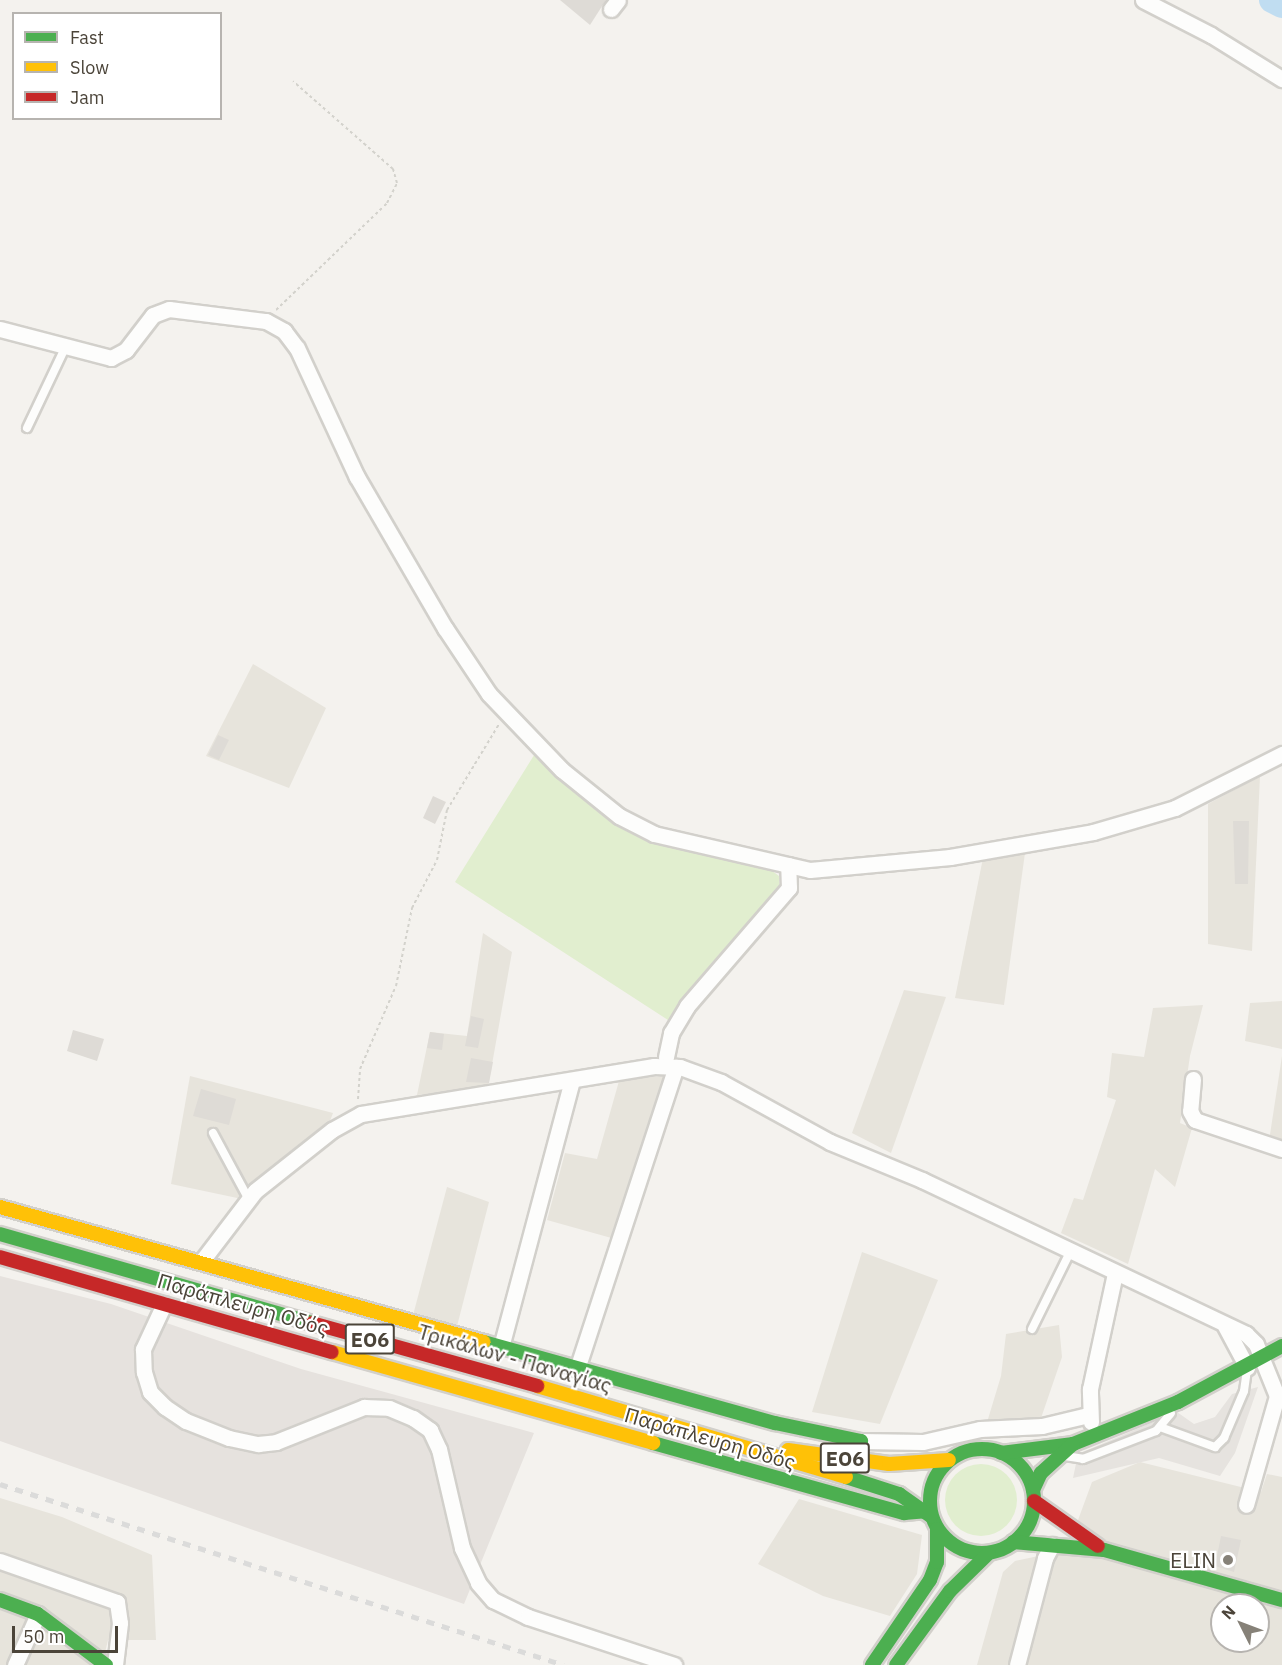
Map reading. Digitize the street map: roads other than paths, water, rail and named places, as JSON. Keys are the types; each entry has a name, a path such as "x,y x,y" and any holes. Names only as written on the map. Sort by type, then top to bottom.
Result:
{"main road":[{"name":"Παράπλευρη Οδός","path":"0,1207 775,1423 861,1441"},
{"name":"Τρικάλων - Παναγίας","path":"0,1234 741,1444 899,1494 928,1513"},
{"name":"Παράπλευρη Οδός","path":"0,1257 788,1482 904,1513 928,1513"},
{"name":"ΕΟ6","path":"949,1460 974,1449 1001,1453 1073,1444 1178,1402 1247,1367 1282,1346"},
{"path":"858,1460 861,1441"},
{"name":"Τρικάλων - Παναγίας","path":"741,1444 858,1460 920,1464 949,1460"},
{"name":"ΕΟ6","path":"1013,1542 1029,1522 1041,1473 1058,1455 1073,1444"},
{"path":"1001,1453 1024,1470 1034,1496 1104,1550"},
{"path":"949,1460 932,1486 928,1513 937,1529 960,1549 989,1552"},
{"path":"872,1665 930,1580 937,1562 937,1529"},
{"path":"896,1665 950,1591 989,1552 1013,1542 1104,1550 1282,1600"},
{"path":"0,1600 38,1614 105,1665"}],"street":[{"path":"1143,0 1211,35 1282,79"},
{"path":"0,329 101,357 118,356 153,315 169,309 266,321 291,338 363,486 460,653 507,716 562,770 632,824 654,834 810,870 950,857 1093,832 1175,808 1282,754"},
{"path":"788,865 789,888"},
{"path":"577,1369 671,1062 671,1033 687,1006 789,888 810,870"},
{"path":"201,1262 248,1198 325,1135 361,1114 572,1081 671,1062 721,1082 830,1142 913,1176 1252,1339 1262,1358 1277,1403 1245,1505"},
{"path":"1193,1079 1190,1111 1195,1120 1282,1149"},
{"path":"501,1347 572,1081"},
{"path":"1096,1435 1088,1415 1115,1273"},
{"path":"164,1304 143,1349 144,1372 150,1392 165,1407 186,1421 229,1438 258,1444 276,1442 364,1407 389,1408 412,1418 430,1431 439,1449 465,1557 478,1583 493,1600 528,1617 674,1665"},
{"path":"1225,1326 1247,1367"},
{"path":"861,1441 923,1442 980,1429 1042,1426 1088,1415"},
{"path":"1017,1665 1045,1558 1052,1545"},
{"path":"0,1561 117,1602 120,1623 115,1665"},
{"path":"15,1665 38,1614"}],"lane":[{"path":"27,428 65,348"},
{"path":"213,1133 248,1198"},
{"path":"1032,1329 1070,1252"},
{"path":"1160,1427 1215,1447 1224,1438 1244,1391 1247,1367"},
{"path":"1058,1455 1083,1459 1160,1427 1178,1402"}],"waterway":[{"path":"1272,0 1282,5"}],"railway":[{"path":"0,1484 564,1665"}],"place":[{"name":"ELIN","path":"1228,1560"}]}
